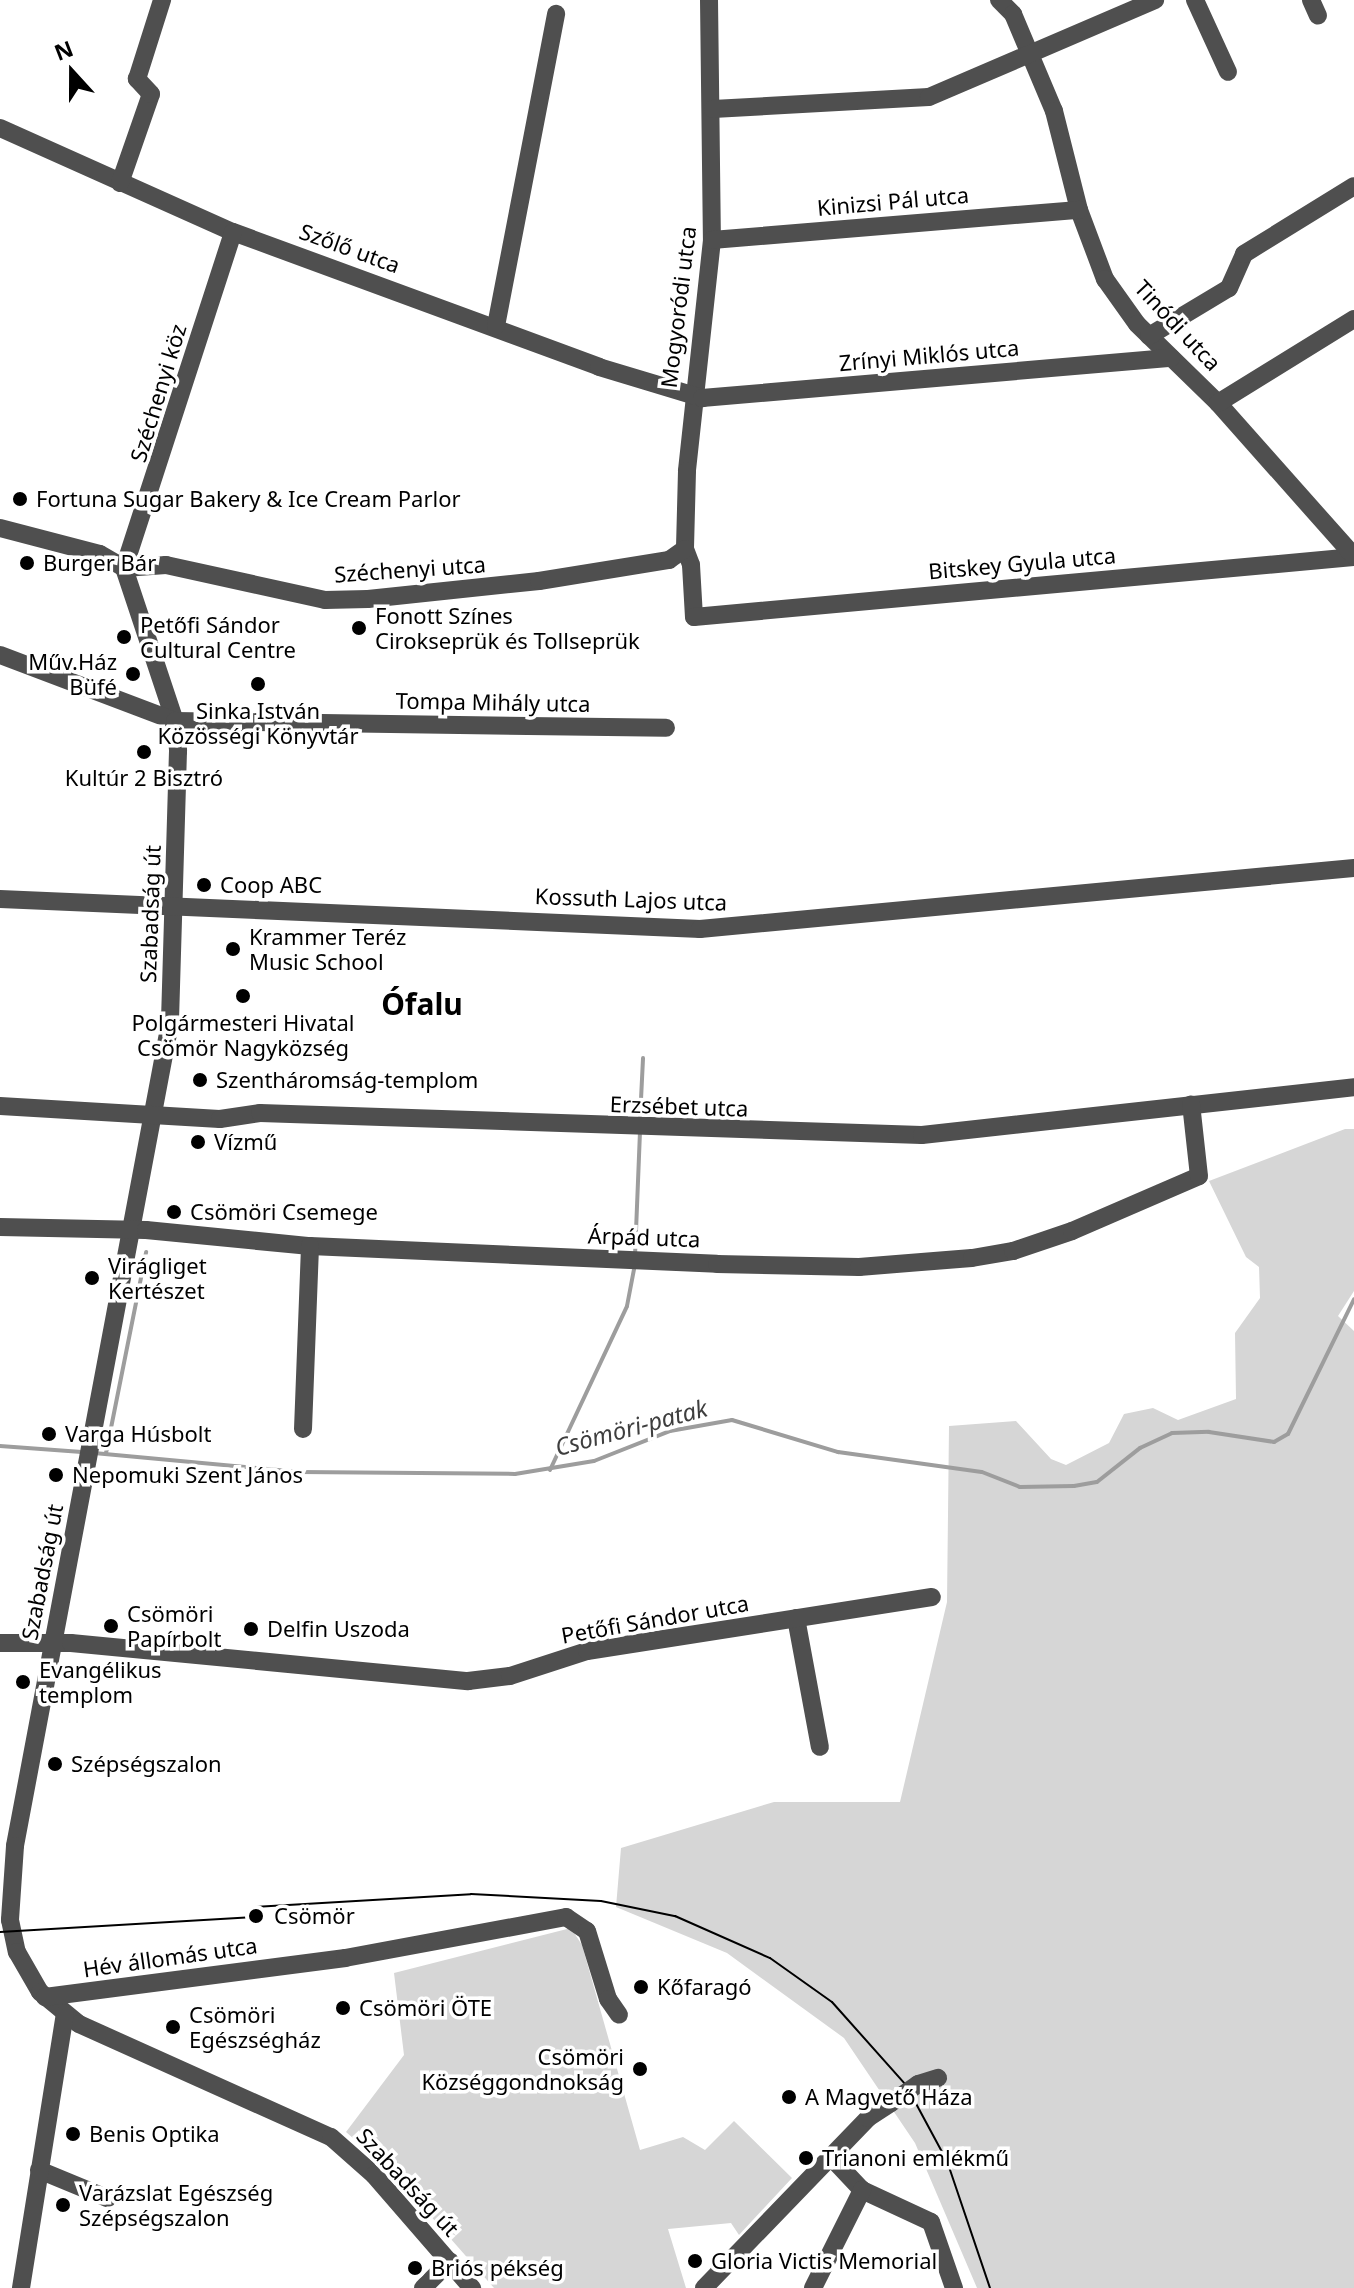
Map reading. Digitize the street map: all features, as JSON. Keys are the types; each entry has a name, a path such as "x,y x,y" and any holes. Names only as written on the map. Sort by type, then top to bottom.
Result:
{"street":[{"path":"120,183 151,94 137,79 162,0"},
{"name":"Mogyoródi utca","path":"694,617 691,565 685,549 692,393 712,240 713,109 709,0"},
{"name":"Tinódi utca","path":"999,0 1011,7 1054,111 1079,210 1105,279 1149,336 1218,403 1354,556"},
{"path":"713,109 909,102 1155,0"},
{"path":"1195,0 1228,72"},
{"path":"496,326 556,14"},
{"name":"Szőlő utca","path":"0,128 233,232 496,326 599,367 692,393"},
{"path":"1149,336 1229,288 1244,254 1354,186"},
{"name":"Kinizsi Pál utca","path":"712,240 1079,210"},
{"name":"Széchenyi köz","path":"124,568 233,232"},
{"path":"1218,403 1354,319"},
{"name":"Zrínyi Miklós utca","path":"692,393 702,398 777,394 1171,358"},
{"name":"Széchenyi utca","path":"0,528 100,554 124,568 166,565 325,600 368,599 539,581 669,560 685,549"},
{"name":"Bitskey Gyula utca","path":"694,617 1354,556"},
{"name":"Szabadság út","path":"124,568 175,721 176,905 170,1023 156,1116 15,1846 8,1953 45,1997 65,2013 331,2137 374,2175 472,2288"},
{"name":"Tompa Mihály utca","path":"0,655 175,721 666,728"},
{"name":"Kossuth Lajos utca","path":"0,899 700,929 1354,868"},
{"name":"Erzsébet utca","path":"0,1106 220,1119 260,1113 639,1128 922,1135 1354,1087"},
{"name":"Árpád utca","path":"0,1227 133,1230 310,1246 859,1267 1013,1251 1199,1176 1191,1104"},
{"path":"303,1429 310,1246"},
{"name":"Petőfi Sándor utca","path":"0,1643 53,1643 468,1681 510,1676 587,1651 932,1597"},
{"path":"796,1618 820,1747"},
{"name":"Hév állomás utca","path":"45,1997 345,1958 566,1917 587,1931 608,1999 619,2015"},
{"path":"21,2288 65,2013"},
{"path":"704,2288 868,2118 918,2084 938,2078"},
{"path":"830,2156 862,2190 931,2222 954,2288"},
{"path":"39,2170 107,2198"},
{"path":"813,2288 862,2190"},
{"path":"423,2288 450,2261"}],"shaded area":[{"path":"1345,1129 1354,1129 1354,1291 1338,1316 1354,1331 1354,2288 977,2288 915,2143 844,2038 727,1953 616,1907 621,1848 774,1802 900,1802 947,1602 949,1426 1016,1421 1051,1459 1066,1465 1109,1443 1124,1414 1153,1408 1178,1420 1236,1399 1235,1333 1260,1298 1259,1267 1246,1257 1209,1181"},
{"path":"571,1928 582,1945 640,2150 683,2137 705,2150 734,2121 792,2178 739,2235 731,2223 668,2229 686,2288 494,2288 391,2171 346,2132 404,2055 394,1973"}],"waterway":[{"path":"640,1120 643,1058"},
{"path":"635,1256 640,1132"},
{"path":"106,1453 146,1252"},
{"path":"550,1470 627,1306 635,1264"},
{"name":"Csömöri-patak","path":"94,1453 299,1472 515,1474 594,1461 670,1431 732,1420 838,1452 982,1472 1020,1487 1074,1486 1097,1482 1140,1448 1172,1433 1209,1432 1274,1442 1288,1434 1354,1299"},
{"name":"Csömöri-patak","path":"0,1446 82,1452"}],"tram line":[{"path":"254,1907 471,1894 601,1901 675,1916 770,1958 832,2002 906,2085 947,2161 990,2288"},
{"path":"0,1932 255,1917"}],"place":[{"name":"Fortuna Sugar Bakery & Ice Cream Parlor","path":"20,499"},
{"name":"Burger Bár","path":"27,563"},
{"name":"Fonott Színes Cirokseprük és Tollseprük","path":"359,628"},
{"name":"Petőfi Sándor Cultural Centre","path":"124,637"},
{"name":"Műv.Ház Büfé","path":"133,674"},
{"name":"Sinka István Közösségi Könyvtár","path":"258,684"},
{"name":"Kultúr 2 Bisztró","path":"144,752"},
{"name":"Coop ABC","path":"204,885"},
{"name":"Krammer Teréz Music School","path":"233,949"},
{"name":"Polgármesteri Hivatal Csömör Nagyközség","path":"243,996"},
{"name":"Szentháromság-templom","path":"200,1080"},
{"name":"Vízmű","path":"198,1142"},
{"name":"Csömöri Csemege","path":"174,1212"},
{"name":"Virágliget Kertészet","path":"92,1278"},
{"name":"Varga Húsbolt","path":"49,1434"},
{"name":"Nepomuki Szent János","path":"56,1475"},
{"name":"Csömöri Papírbolt","path":"111,1626"},
{"name":"Delfin Uszoda","path":"251,1629"},
{"name":"Evangélikus templom","path":"23,1682"},
{"name":"Szépségszalon","path":"55,1764"},
{"name":"Csömör","path":"256,1916"},
{"name":"Kőfaragó","path":"641,1987"},
{"name":"Csömöri ÖTE","path":"343,2008"},
{"name":"Csömöri Egészségház","path":"173,2027"},
{"name":"Csömöri Községgondnokság","path":"640,2069"},
{"name":"A Magvető Háza","path":"789,2097"},
{"name":"Benis Optika","path":"73,2134"},
{"name":"Trianoni emlékmű","path":"806,2158"},
{"name":"Varázslat Egészség Szépségszalon","path":"63,2205"},
{"name":"Gloria Victis Memorial","path":"695,2261"},
{"name":"Briós pékség","path":"415,2268"}],"district":[{"name":"Ófalu","path":"422,1004"}]}
